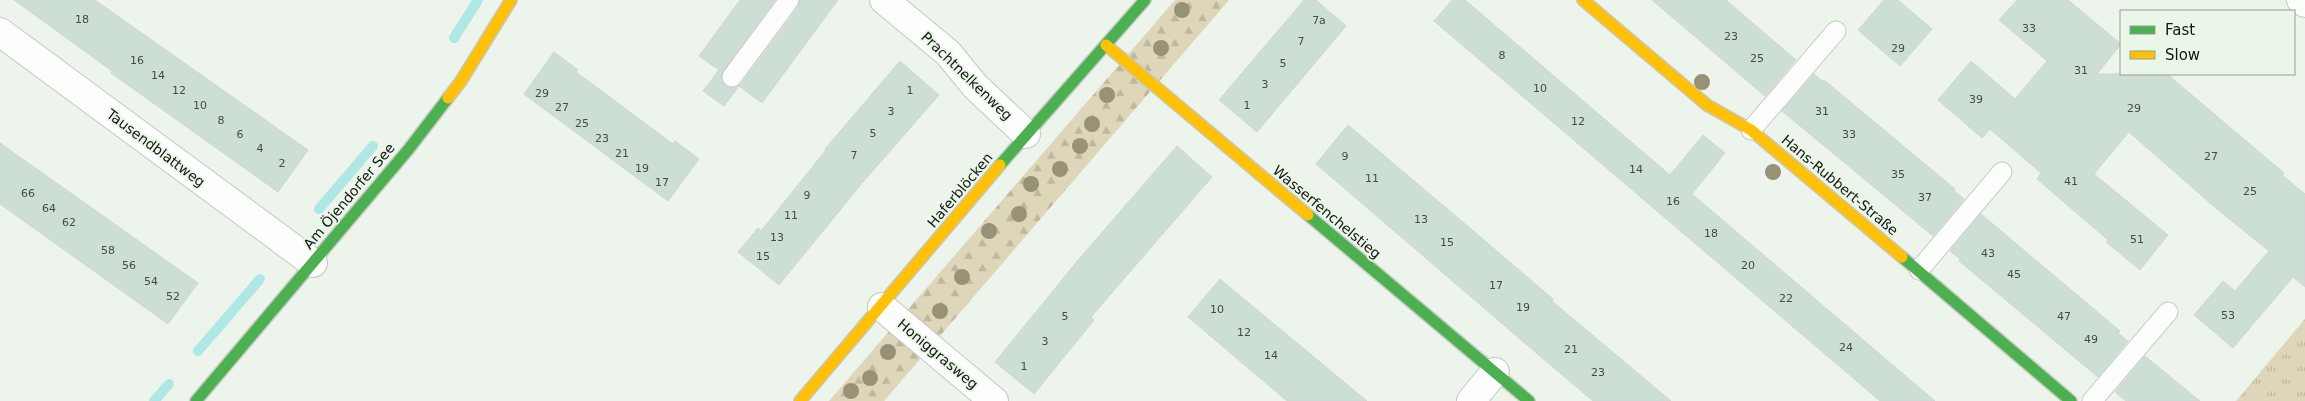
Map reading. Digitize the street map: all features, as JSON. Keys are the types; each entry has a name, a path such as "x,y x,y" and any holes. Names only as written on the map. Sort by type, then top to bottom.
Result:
{"street":[{"name":"Am Öjendorfer See","path":"196,401 408,150 461,81 511,0"},
{"name":"Prachtnelkenweg","path":"884,0 948,53 975,86 1026,134"},
{"name":"Haferblöcken","path":"800,401 882,307 1026,134 1145,0"},
{"name":"Hans-Rubbert-Straße","path":"1583,0 1707,105 1751,130 1919,270 2071,401"},
{"path":"2301,0 2305,3"},
{"name":"Tausendblattweg","path":"0,32 313,263"},
{"name":"Wasserfenchelstieg","path":"1106,45 1530,401"},
{"name":"Honiggrasweg","path":"882,307 994,401"},
{"path":"1471,401 1495,372"}],"lane":[{"path":"732,76 789,0"},
{"path":"1751,130 1836,31"},
{"path":"1919,270 2002,172"},
{"path":"2092,401 2168,312"}],"green space":[{"path":"1175,0 1229,0 884,401 829,401"},
{"path":"2305,319 2305,401 2236,401"}],"building":[{"path":"14,0 95,0 308,150 278,192 111,73 112,71"},
{"path":"740,0 775,0 723,71 722,82 731,88 741,84 798,7 800,0 838,0 762,103 739,86 724,106 703,91 719,70 699,56"},
{"path":"1304,0 1316,0 1346,26 1257,132 1219,100"},
{"path":"1452,0 1465,0 1670,175 1703,135 1725,153 1692,194 1935,401 1880,401 1434,21"},
{"path":"1652,0 1726,0 1796,60 1765,96"},
{"path":"1884,0 1898,0 1932,29 1900,66 1858,30"},
{"path":"2017,0 2068,0 2120,43 2097,74 2168,75 2284,173 2282,175 2305,194 2305,287 2293,277 2233,348 2194,315 2223,281 2235,291 2269,251 2217,209 2129,132 2094,174 2168,235 2140,270 2106,242 2108,240 2037,179 2041,173 1990,129 1982,138 1938,100 1971,61 2015,99 2047,61 1999,20"},
{"path":"554,52 578,70 576,72 673,144 675,141 699,159 668,201 524,94"},
{"path":"900,61 939,95 863,182 779,285 738,252 758,228 761,231 825,149"},
{"path":"1814,74 1823,82 1824,80 1955,189 1954,191 1964,199 1933,236 1782,111"},
{"path":"1348,125 1671,401 1593,401 1541,357 1316,164"},
{"path":"0,143 198,283 168,324 0,204"},
{"path":"1177,146 1212,177 1091,317 1094,320 1034,394 995,362 1079,259"},
{"path":"1981,214 2120,331 2118,333 2128,341 2098,377 1959,261 1960,259 1950,251"},
{"path":"1220,279 1367,401 1287,401 1188,317"},
{"path":"2145,356 2200,401 2126,401 2115,392"}],"waterway":[{"path":"454,38 478,0"},
{"path":"319,209 373,146"},
{"path":"198,351 260,279"},
{"path":"154,401 169,384"}],"traffic: fast":[{"path":"1000,165 1145,0"},
{"path":"196,401 408,150 448,98"},
{"path":"1308,215 1529,401"},
{"path":"1902,257 2071,401"}],"traffic: slow":[{"path":"448,98 461,81 511,0"},
{"path":"1583,0 1707,105 1751,130 1902,257"},
{"path":"1106,45 1308,215"},
{"path":"800,401 1000,165"}]}
